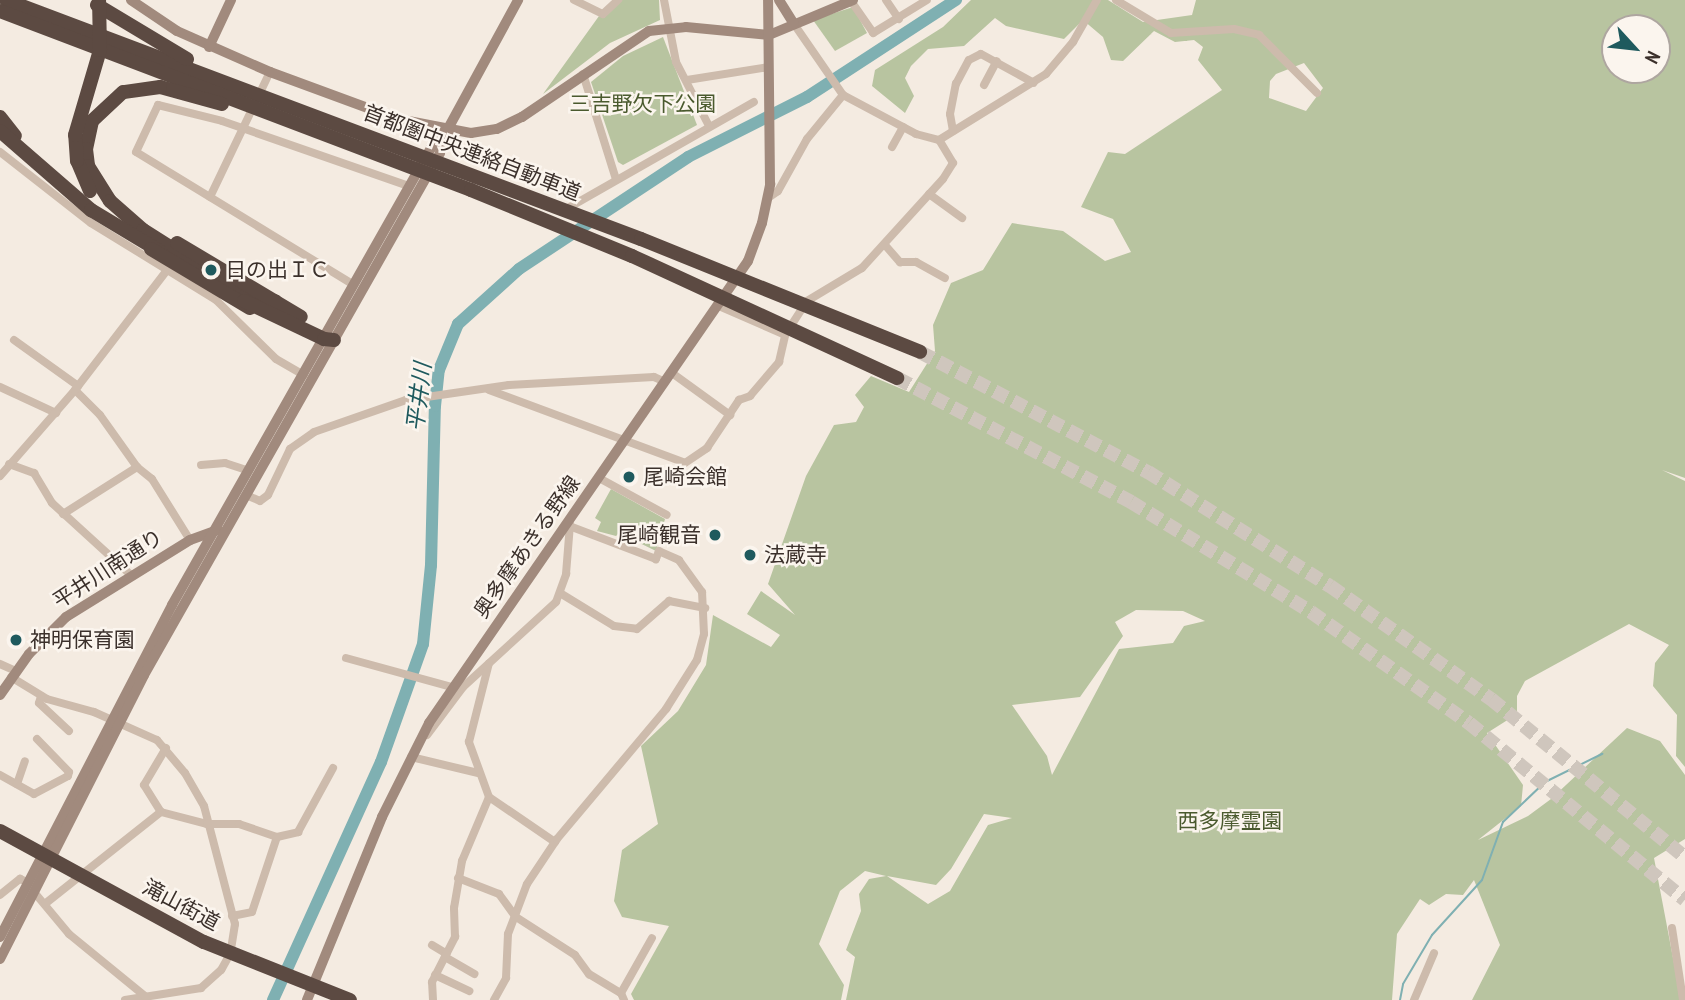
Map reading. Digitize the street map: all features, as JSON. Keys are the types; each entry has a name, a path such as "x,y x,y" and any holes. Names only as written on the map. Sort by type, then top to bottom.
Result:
{"highway":[{"name":"首都圏中央連絡自動車道","path":"6,0 283,104 475,184 791,333 897,378"},
{"path":"90,0 164,48 283,104"},
{"path":"99,0 102,33 75,135 77,161 97,199 139,234 238,304 272,304"},
{"name":"首都圏中央連絡自動車道","path":"0,11 350,144 475,184 812,306 920,352"},
{"path":"139,234 103,193 87,157 92,121 123,92 149,87 175,90 350,144"},
{"path":"0,117 44,173"},
{"path":"0,131 44,173 91,210 139,234 198,247 272,304 328,337"},
{"name":"滝山街道","path":"0,831 230,954 310,991 350,1000"}],"main road":[{"path":"131,0 209,47 268,75 445,134 484,132 510,124 635,37 669,27 769,35 852,1"},
{"path":"209,47 232,0"},
{"path":"0,937 30,887 115,721 220,531 249,471 328,337 413,186 431,148 445,134 518,0"},
{"path":"768,0 769,67"},
{"path":"779,0 794,24"},
{"name":"奥多摩あきる野線","path":"310,991 409,759 452,687 569,525 751,255 768,198 769,67"},
{"path":"220,531 246,495 354,285 413,186"},
{"name":"平井川南通り","path":"0,695 14,674 66,617 190,540 220,531"},
{"path":"0,959 30,887"}],"street":[{"path":"574,0 603,14 618,0"},
{"path":"664,0 677,62 709,126"},
{"path":"886,0 899,19"},
{"path":"939,140 1034,83 1073,42 1097,0"},
{"path":"1116,0 1171,33 1234,29 1259,35 1317,93"},
{"path":"852,1 873,33 925,1"},
{"path":"489,390 685,463 712,443 739,400 750,396 779,362 807,302 862,268 929,194 953,163 939,140 903,127 842,94 794,24"},
{"path":"953,131 950,114 956,84 970,60 981,54 1034,83"},
{"path":"984,85 997,61"},
{"path":"687,80 769,67"},
{"path":"583,74 616,179"},
{"path":"209,197 268,75"},
{"path":"768,198 778,191 807,139 842,94"},
{"path":"568,208 754,102"},
{"path":"354,285 136,152 158,105 243,127 413,186"},
{"path":"892,147 903,127"},
{"path":"0,152 83,217 236,315 265,348 304,375"},
{"path":"929,194 962,218"},
{"path":"885,245 900,261 916,262 945,278"},
{"path":"0,475 76,388 167,270"},
{"path":"719,306 791,333"},
{"path":"14,340 76,388 100,415 137,467 152,479 190,540"},
{"path":"246,495 260,501 268,495 290,449 314,432 362,413 424,397 654,376 669,378 730,415"},
{"path":"0,387 55,413"},
{"path":"201,465 225,463 249,471"},
{"path":"9,464 34,474 63,514 132,576"},
{"path":"63,514 137,467"},
{"path":"599,478 667,515"},
{"path":"478,772 409,759 463,687 551,609 560,593 569,525 656,559 659,551 679,560 696,580 705,608 702,645 685,680 555,842 527,884 503,957 506,978 494,1000"},
{"path":"560,593 614,626 638,629 669,601 705,608"},
{"path":"346,658 429,678 452,687"},
{"path":"489,663 478,718 469,734 478,772 489,797 555,842"},
{"path":"0,664 41,696 115,721 166,748 199,794 232,916 235,932 230,954 221,970 201,988 125,1000"},
{"path":"41,696 39,703 69,731"},
{"path":"0,775 34,794 68,776 69,772 37,739"},
{"path":"166,748 144,785 161,812 208,824 239,824 277,837 298,832 332,768"},
{"path":"17,784 25,761"},
{"path":"433,1000 435,975 455,937 458,878 489,797"},
{"path":"46,903 83,876 137,827 161,812"},
{"path":"232,916 253,912 277,837"},
{"path":"458,878 499,894 516,917 575,955 598,982 622,997 652,938"},
{"path":"0,895 20,879 46,903 69,934 146,997"},
{"path":"1672,928 1683,1000"},
{"path":"432,945 475,974"},
{"path":"1411,998 1434,953"},
{"path":"435,975 469,991"}],"green space":[{"name":"三吉野欠下公園","path":"622,0 659,0 660,20 610,43 543,94 599,16 604,18"},
{"name":"西多摩霊園","path":"971,0 1108,0 1143,22 1192,15 1196,0 1685,0 1685,478 1662,470 1685,481 1685,767 1676,756 1677,715 1653,686 1655,663 1669,645 1629,624 1525,681 1517,696 1517,714 1487,733 1523,785 1521,806 1478,840 1528,816 1551,799 1627,728 1660,741 1685,775 1685,839 1654,858 1681,1000 1472,1000 1500,945 1474,880 1463,895 1446,894 1429,905 1420,899 1397,934 1392,1000 846,1000 855,957 846,950 861,911 859,894 869,879 886,876 865,871 840,891 819,944 844,985 841,1000 634,1000 631,994 669,926 622,917 614,901 622,850 658,824 641,746 678,711 706,665 713,615 771,647 780,635 747,614 761,591 795,615 768,584 806,476 834,425 856,422 864,407 855,395 871,376 909,392 935,351 933,325 951,283 983,270 1012,223 1063,231 1105,261 1131,252 1113,219 1081,207 1108,152 1125,154 1222,90 1198,60 1203,47 1194,40 1175,42 1154,31 1123,61 1111,60 1103,37 1083,20 1064,39 1006,26 995,18 964,46 928,49 911,66 905,78 914,96 905,113 872,86 875,70 943,27","holes":["1304,63 1323,88 1306,111 1269,98 1270,81 1276,74","1136,610 1183,611 1205,621 1184,626 1173,643 1119,649 1052,775 1047,756 1012,705 1080,697 1123,636 1115,622","984,814 1012,818 988,825 950,891 928,904 887,876 936,885 951,869"]},
{"path":"853,7 867,33 835,51 813,20"},
{"name":"三吉野欠下公園","path":"663,37 697,125 623,165 618,162 591,82 623,56"},
{"path":"611,489 665,519 656,551 619,533 616,536 597,531 601,522 595,518"}],"waterway":[{"name":"平井川","path":"273,1000 381,762 423,644 431,565 435,406 439,370 458,324 519,269 688,157 807,97 956,0"},
{"path":"1400,1000 1403,984 1432,935 1482,880 1503,822 1545,782 1602,754"}],"tunnel":[{"path":"920,352 1148,472 1330,586 1491,699 1685,857"},
{"path":"897,378 1131,502 1311,612 1469,723 1685,900"}],"place":[{"name":"日の出ＩＣ","path":"211,270"},
{"name":"尾崎会館","path":"629,477"},
{"name":"尾崎観音","path":"715,535"},
{"name":"法蔵寺","path":"750,555"},
{"name":"神明保育園","path":"16,640"}]}
